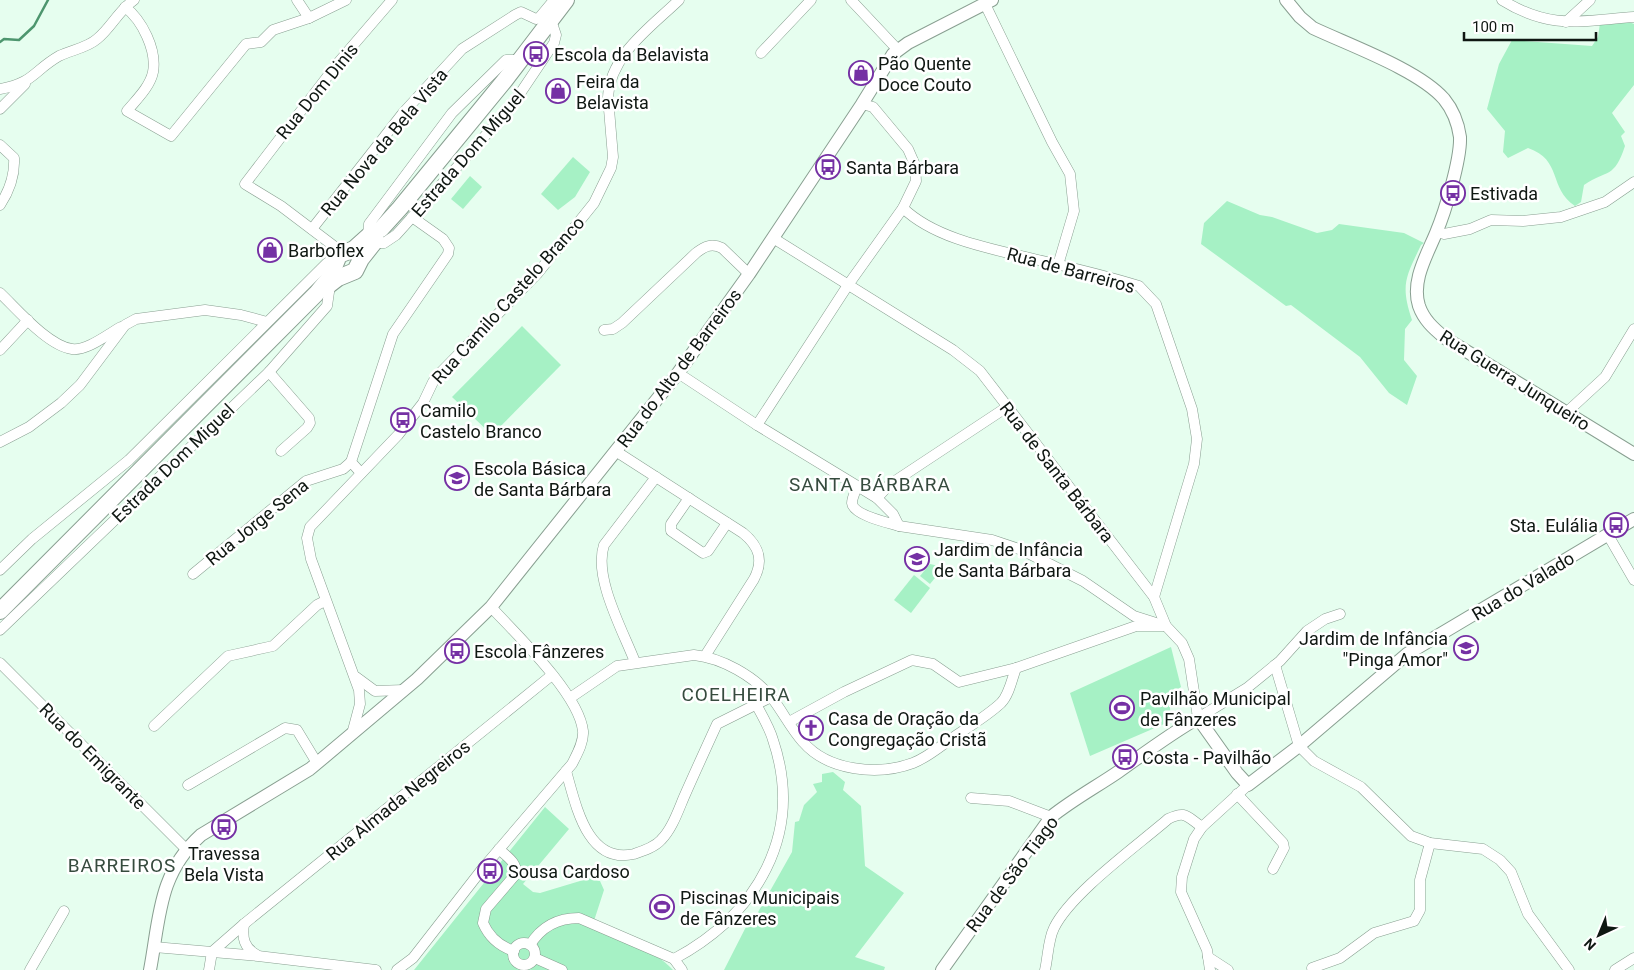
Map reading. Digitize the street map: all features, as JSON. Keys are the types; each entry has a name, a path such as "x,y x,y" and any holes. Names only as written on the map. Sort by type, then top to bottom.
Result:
{"main road":[{"name":"Estrada Dom Miguel","path":"338,258 356,257 358,264 374,236 520,60 566,0"},
{"name":"Estrada Dom Miguel","path":"0,611 316,294 330,277 338,258 354,250 374,236"},
{"name":"Estrada Dom Miguel","path":"316,294 330,285 338,258"}],"street":[{"path":"0,109 53,60 99,38 124,7 134,0"},
{"path":"297,0 309,18"},
{"path":"124,7 140,22 151,50 152,72 145,89 127,111 171,136 246,44 261,42 273,30 309,18 346,0"},
{"name":"Rua Dom Dinis","path":"312,229 245,184 337,64 392,0"},
{"name":"Rua Nova da Bela Vista","path":"312,229 403,113 462,50 521,12 536,19 539,18 554,0"},
{"name":"Rua Camilo Castelo Branco","path":"351,735 360,704 355,676 325,601 308,549 310,527 414,415 437,377 537,274 594,203 611,168 613,157 608,87 614,70 626,52 679,0"},
{"path":"760,53 811,0"},
{"path":"851,0 898,50"},
{"name":"Rua Guerra Junqueiro","path":"1286,0 1300,18 1313,28 1420,80 1443,98 1455,116 1460,138 1456,168 1437,232 1417,284 1419,305 1428,323 1445,338 1634,454"},
{"path":"1502,0 1522,12 1542,20 1566,22 1634,17"},
{"path":"1566,22 1590,0"},
{"path":"988,2 1052,142 1070,174 1074,211 1058,265"},
{"name":"Rua do Alto de Barreiros","path":"150,970 163,894 174,866 186,849 201,835 317,763 405,690 491,607 617,452 678,373 749,274 893,54 908,43 988,2"},
{"name":"Estrada Dom Miguel","path":"374,236 390,240 516,100 554,42 556,35 551,20"},
{"path":"0,89 18,86 30,80"},
{"path":"757,425 848,286 903,208 916,181 916,165 908,148 873,107 862,104"},
{"path":"0,145 14,158 15,170 10,190 0,205"},
{"path":"1437,232 1444,234 1470,229 1491,220 1524,221 1561,217 1606,202 1634,182"},
{"name":"Rua de Barreiros","path":"903,208 912,217 932,228 978,245 1139,286 1156,304 1192,409 1197,439 1194,464 1154,597"},
{"path":"361,473 351,462 393,334 448,254 447,242 412,217"},
{"path":"312,229 338,258"},
{"name":"Rua de Santa Bárbara","path":"773,238 952,350 980,371 1154,597 1166,626 1182,644 1189,659 1198,718 1237,773 1248,785"},
{"path":"604,330 613,329 622,323 696,253 707,246 722,248 749,274"},
{"name":"Estrada Dom Miguel","path":"0,570 32,539 128,460 267,322 338,258"},
{"name":"Estrada Dom Miguel","path":"0,630 269,372 327,306 330,285"},
{"path":"0,293 56,343 73,349 87,345 136,319 205,310 241,314 267,322"},
{"path":"0,350 28,320"},
{"path":"0,442 29,427 80,385 125,325"},
{"path":"1567,412 1605,377 1634,329"},
{"path":"269,372 309,418 310,423 307,428 281,451"},
{"path":"678,373 757,425 877,498 894,514 899,526"},
{"path":"877,498 889,485 1007,407"},
{"path":"617,452 690,498 754,542 759,552 760,567 705,656"},
{"name":"Rua Jorge Sena","path":"193,574 306,481 343,469 351,462"},
{"path":"635,662 603,579 600,556 604,545 656,478"},
{"path":"857,487 852,502 854,508 863,514 899,526 992,540 1022,550 1083,581 1134,616 1166,626"},
{"path":"690,498 672,524 671,531 703,553 708,551 727,523"},
{"name":"Rua do Valado","path":"1248,785 1299,746 1407,654 1634,519"},
{"path":"1608,535 1634,580"},
{"path":"154,726 228,656 273,646 317,605 325,601"},
{"path":"397,970 413,958 499,850 572,764 579,748 583,732 570,698 491,607"},
{"path":"1198,718 1230,700 1275,665 1307,631 1325,619 1340,614"},
{"path":"789,722 844,692 912,660 933,664 959,682 1016,668 1136,626 1166,626"},
{"path":"570,698 617,666 694,655 705,656 730,666 752,680 771,697 803,742 821,757 854,768 891,769 912,763 928,755 1002,702 1016,668"},
{"name":"Rua do Emigrante","path":"0,663 186,849"},
{"path":"1275,665 1299,746 1314,761 1361,787 1411,836 1430,843 1483,848 1500,860 1511,872 1528,914 1569,970"},
{"name":"Rua Almada Negreiros","path":"212,952 552,675"},
{"path":"355,676 376,691 405,690"},
{"path":"360,704 376,691"},
{"path":"566,771 578,811 591,839 606,852 625,856 643,852 661,841 675,818 717,724 757,706 771,697"},
{"path":"674,959 697,947 740,910 762,881 774,852 782,817 782,781 774,740 757,706"},
{"name":"Rua de São Tiago","path":"942,970 1051,817 1069,802 1117,772 1176,730 1198,718"},
{"path":"188,785 285,728 296,730 317,763"},
{"path":"1210,970 1208,957 1181,892 1185,862 1202,827 1248,785"},
{"path":"1237,794 1283,843 1284,848 1273,870"},
{"path":"971,798 1009,801 1051,817"},
{"path":"1045,970 1053,931 1061,916 1080,894 1168,819 1179,814 1185,814 1202,827"},
{"path":"1312,968 1340,958 1374,933 1414,921 1420,910 1420,880 1430,843"},
{"path":"499,850 517,868 516,874 486,909 483,923 493,939 502,946 514,950"},
{"path":"30,970 64,910"},
{"path":"530,945 539,932 555,922 565,918 579,918 674,959 682,970"},
{"path":"244,924 243,939 247,948 258,956"},
{"path":"519,944 530,945 534,950 535,958 521,967 514,957 514,950 519,944"},
{"path":"154,947 258,956 376,970"},
{"path":"209,970 212,952"},
{"path":"1208,957 1228,970"},
{"path":"535,958 562,970"},
{"path":"1615,970 1634,958"},
{"path":"283,970 285,959"}],"green space":[{"path":"1629,22 1634,24 1634,85 1612,113 1625,132 1621,136 1625,146 1614,169 1584,185 1581,202 1575,206 1561,191 1551,167 1539,153 1528,148 1508,158 1503,152 1505,131 1487,109 1499,64 1512,40 1592,46 1598,37 1600,23"},
{"path":"573,157 590,172 575,197 558,210 541,194"},
{"path":"470,176 482,187 463,209 451,199"},
{"path":"1227,201 1260,215 1272,217 1317,233 1332,230 1339,224 1404,233 1424,243 1421,245 1406,281 1406,298 1412,320 1405,329 1404,360 1417,376 1407,405 1389,393 1360,357 1291,305 1286,306 1201,244 1204,223"},
{"path":"522,326 561,365 492,435 452,397"},
{"path":"930,564 944,567 930,584 920,576"},
{"path":"914,575 930,588 911,613 894,600"},
{"name":"Pavilhão Municipal de Fânzeres","path":"1171,647 1181,687 1169,695 1171,721 1090,756 1070,693"},
{"path":"833,772 845,782 843,790 861,806 865,866 904,893 855,957 885,967 884,970 724,970 750,919 757,914 792,852 795,822 799,821 804,805 817,792 813,784 822,782 822,774"},
{"path":"545,807 569,829 523,884 533,892 540,893 590,878 600,881 604,890 592,927 646,950 665,962 673,970 414,970"}],"waterway":[{"path":"0,42 4,39 19,40 34,26 48,0"}],"place":[{"name":"Escola da Belavista","path":"536,54"},
{"name":"Pão Quente Doce Couto","path":"861,73"},
{"name":"Feira da Belavista","path":"558,91"},
{"name":"Santa Bárbara","path":"828,167"},
{"name":"Estivada","path":"1453,193"},
{"name":"Barboflex","path":"270,250"},
{"name":"Camilo Castelo Branco","path":"403,420"},
{"name":"Escola Básica de Santa Bárbara","path":"457,478"},
{"name":"Sta. Eulália","path":"1616,525"},
{"name":"Jardim de Infância de Santa Bárbara","path":"917,559"},
{"name":"Jardim de Infância \"Pinga Amor\"","path":"1466,648"},
{"name":"Escola Fânzeres","path":"457,651"},
{"name":"Pavilhão Municipal de Fânzeres","path":"1122,708"},
{"name":"Casa de Oração da Congregação Cristã","path":"811,728"},
{"name":"Costa - Pavilhão","path":"1125,757"},
{"name":"Travessa Bela Vista","path":"224,827"},
{"name":"Sousa Cardoso","path":"490,871"},
{"name":"Piscinas Municipais de Fânzeres","path":"662,907"}],"district":[{"name":"SANTA BÁRBARA","path":"870,484"},
{"name":"COELHEIRA","path":"736,694"},
{"name":"BARREIROS","path":"122,865"}]}
